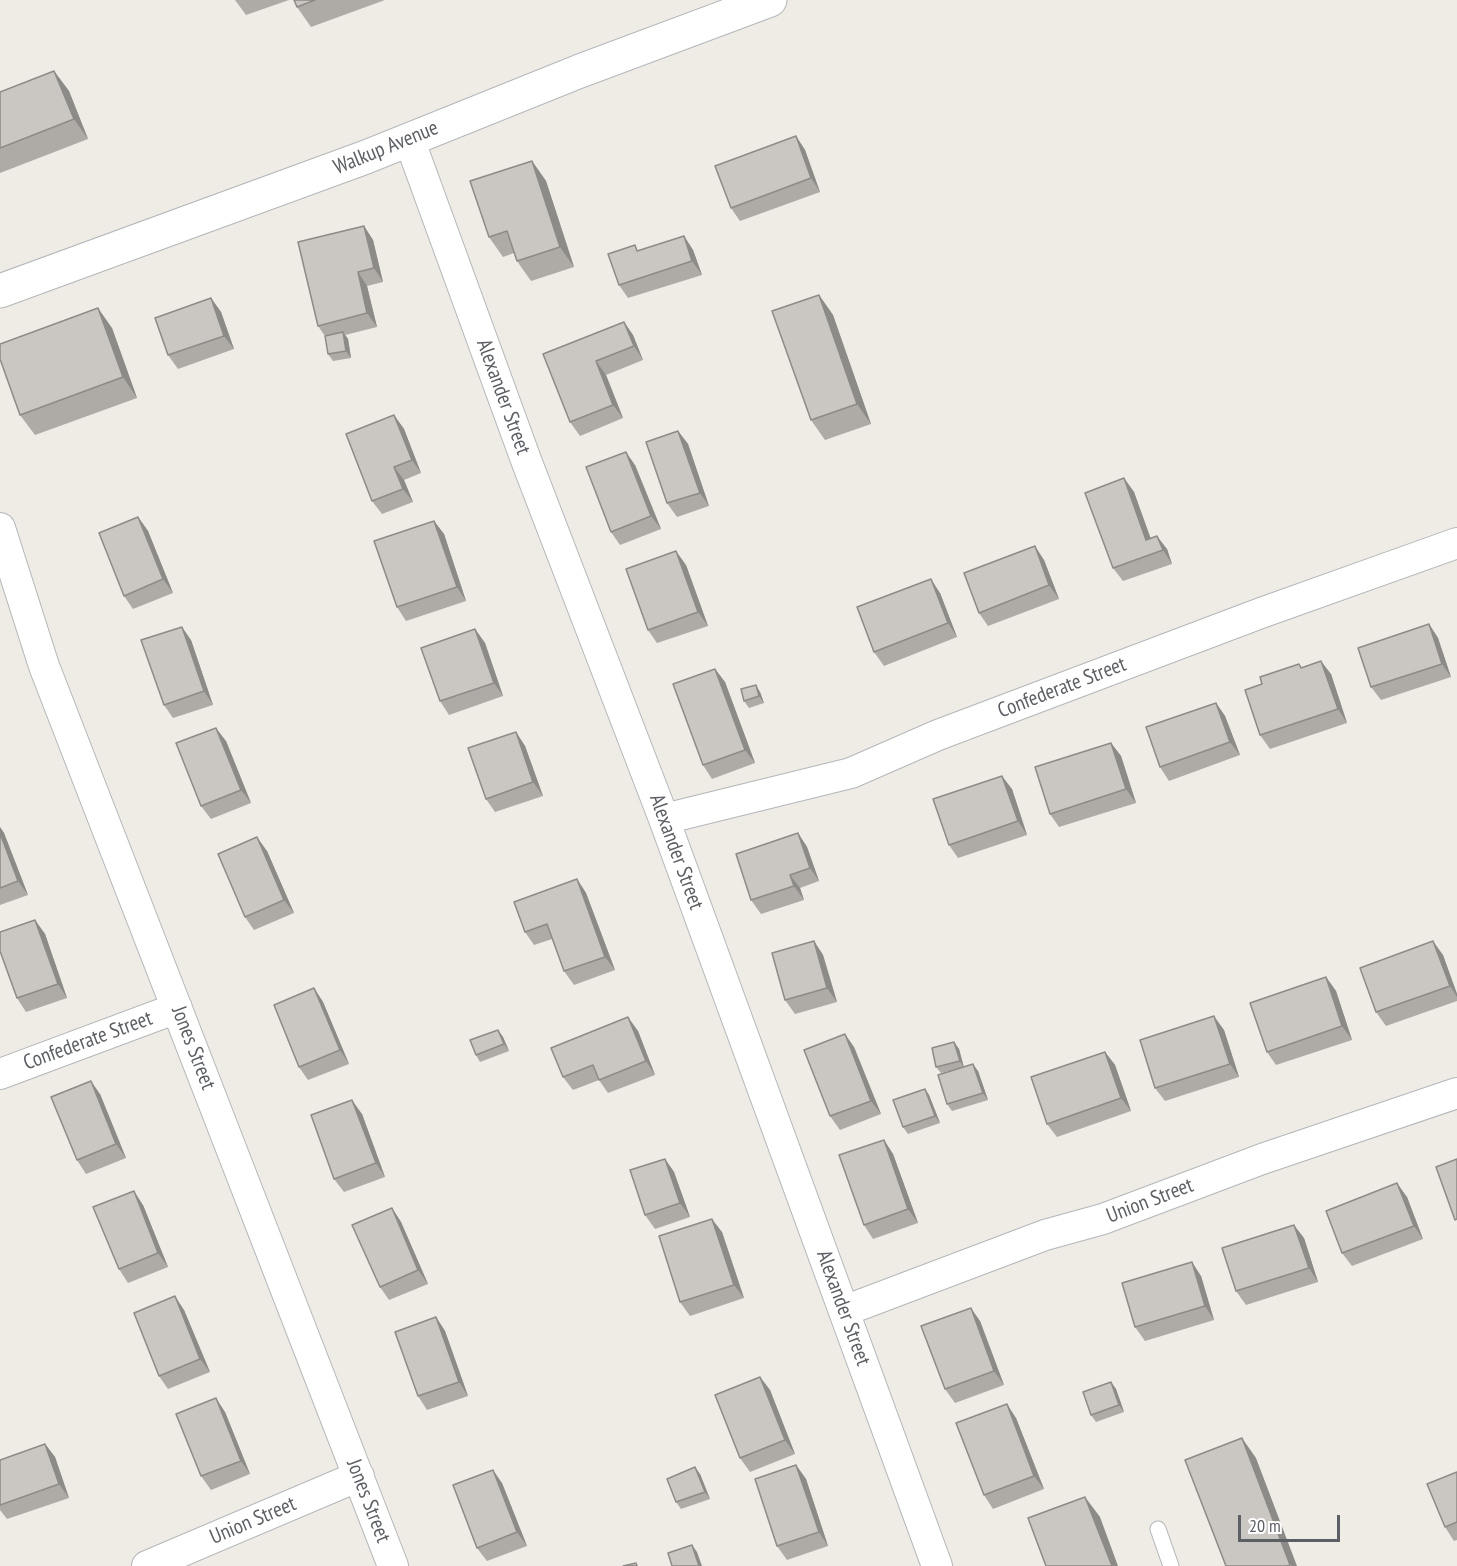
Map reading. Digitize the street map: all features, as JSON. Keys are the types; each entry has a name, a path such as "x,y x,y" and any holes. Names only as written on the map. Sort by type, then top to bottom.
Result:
{"street":[{"name":"Walkup Avenue","path":"0,291 333,170 580,71 770,0"},
{"name":"Alexander Street","path":"409,139 526,460 664,819 937,1566"},
{"name":"Jones Street","path":"0,528 44,666 393,1566"},
{"name":"Confederate Street","path":"664,819 851,773 993,714 1261,613 1457,543"},
{"name":"Confederate Street","path":"0,1074 177,1008"},
{"name":"Union Street","path":"844,1311 1045,1235 1103,1220 1262,1159 1457,1093"},
{"name":"Union Street","path":"147,1566 359,1476"}],"lane":[{"path":"1158,1528 1171,1566"}],"building":[{"path":"294,0 315,0 297,7"},
{"path":"54,71 74,119 0,148 0,92"},
{"path":"796,136 811,178 731,208 715,166"},
{"path":"532,161 560,247 517,261 507,231 489,237 470,181"},
{"path":"364,226 374,268 358,272 367,313 318,326 298,242"},
{"path":"684,236 692,261 619,285 608,254 635,245 637,251"},
{"path":"819,295 857,404 811,420 772,311"},
{"path":"211,298 224,336 168,355 155,318"},
{"path":"98,308 123,377 20,415 0,359 0,344"},
{"path":"624,322 634,346 596,361 613,405 570,422 543,354"},
{"path":"343,332 346,351 328,354 325,336"},
{"path":"394,415 412,460 394,467 403,489 372,501 346,434"},
{"path":"678,431 700,493 667,503 646,442"},
{"path":"626,452 651,516 611,532 586,467"},
{"path":"1124,478 1146,540 1157,536 1163,550 1113,568 1085,493"},
{"path":"138,517 163,579 124,596 99,533"},
{"path":"434,521 457,587 397,607 374,541"},
{"path":"1035,546 1049,585 979,613 964,573"},
{"path":"676,551 698,612 648,630 626,569"},
{"path":"931,579 948,623 874,652 857,607"},
{"path":"1429,624 1442,664 1371,687 1358,648"},
{"path":"182,627 204,691 164,705 141,640"},
{"path":"475,629 494,683 440,701 421,648"},
{"path":"1321,661 1338,709 1260,735 1245,690 1262,684 1260,677 1299,664 1301,668"},
{"path":"715,669 745,750 703,765 673,684"},
{"path":"756,685 759,696 744,701 741,689"},
{"path":"1216,703 1230,742 1160,767 1146,727"},
{"path":"216,728 241,790 201,806 176,743"},
{"path":"516,732 533,782 486,799 468,748"},
{"path":"1111,743 1126,789 1050,814 1035,767"},
{"path":"1002,776 1018,821 949,845 933,799"},
{"path":"0,833 18,881 0,888"},
{"path":"798,833 810,868 790,875 794,886 751,900 736,854"},
{"path":"257,837 284,900 245,917 218,854"},
{"path":"577,879 605,957 564,971 547,924 525,932 514,902"},
{"path":"35,920 58,984 17,998 0,951 0,932"},
{"path":"814,941 827,988 785,1000 772,953"},
{"path":"1433,941 1450,986 1376,1012 1360,968"},
{"path":"1326,977 1342,1026 1267,1052 1250,1003"},
{"path":"314,988 340,1050 299,1067 274,1005"},
{"path":"1214,1016 1230,1064 1155,1088 1140,1040"},
{"path":"628,1017 646,1061 599,1080 593,1065 563,1077 551,1048"},
{"path":"498,1030 504,1044 476,1055 470,1040"},
{"path":"845,1034 871,1101 830,1116 804,1050"},
{"path":"954,1042 960,1061 936,1067 932,1048"},
{"path":"1105,1052 1121,1098 1047,1124 1031,1077"},
{"path":"973,1064 983,1093 947,1104 938,1075"},
{"path":"91,1081 116,1144 77,1160 51,1097"},
{"path":"925,1089 935,1116 903,1127 893,1100"},
{"path":"352,1100 376,1163 334,1179 311,1115"},
{"path":"884,1140 908,1209 864,1225 839,1155"},
{"path":"665,1159 680,1203 645,1215 630,1170"},
{"path":"1457,1159 1457,1219 1455,1220 1436,1167"},
{"path":"1397,1183 1414,1226 1342,1253 1326,1211"},
{"path":"134,1191 158,1253 119,1269 93,1207"},
{"path":"392,1208 418,1270 380,1287 352,1225"},
{"path":"712,1219 734,1285 680,1302 659,1236"},
{"path":"1294,1225 1309,1268 1236,1291 1222,1248"},
{"path":"1192,1262 1205,1306 1135,1327 1122,1283"},
{"path":"175,1296 200,1359 159,1376 134,1313"},
{"path":"971,1308 994,1371 945,1389 921,1326"},
{"path":"436,1317 459,1382 418,1396 395,1332"},
{"path":"760,1377 785,1440 740,1458 715,1395"},
{"path":"1111,1382 1119,1405 1091,1415 1083,1392"},
{"path":"216,1398 241,1461 201,1476 176,1414"},
{"path":"1007,1404 1034,1476 984,1495 956,1423"},
{"path":"1242,1438 1290,1565 1226,1566 1185,1460"},
{"path":"45,1444 59,1484 0,1505 0,1460"},
{"path":"796,1465 819,1532 777,1546 755,1479"},
{"path":"695,1467 705,1492 676,1502 667,1479"},
{"path":"493,1470 517,1532 477,1548 453,1485"},
{"path":"1457,1472 1457,1522 1445,1527 1427,1484"},
{"path":"1085,1497 1112,1566 1046,1566 1028,1518"},
{"path":"692,1545 699,1566 672,1566 668,1553"}]}
